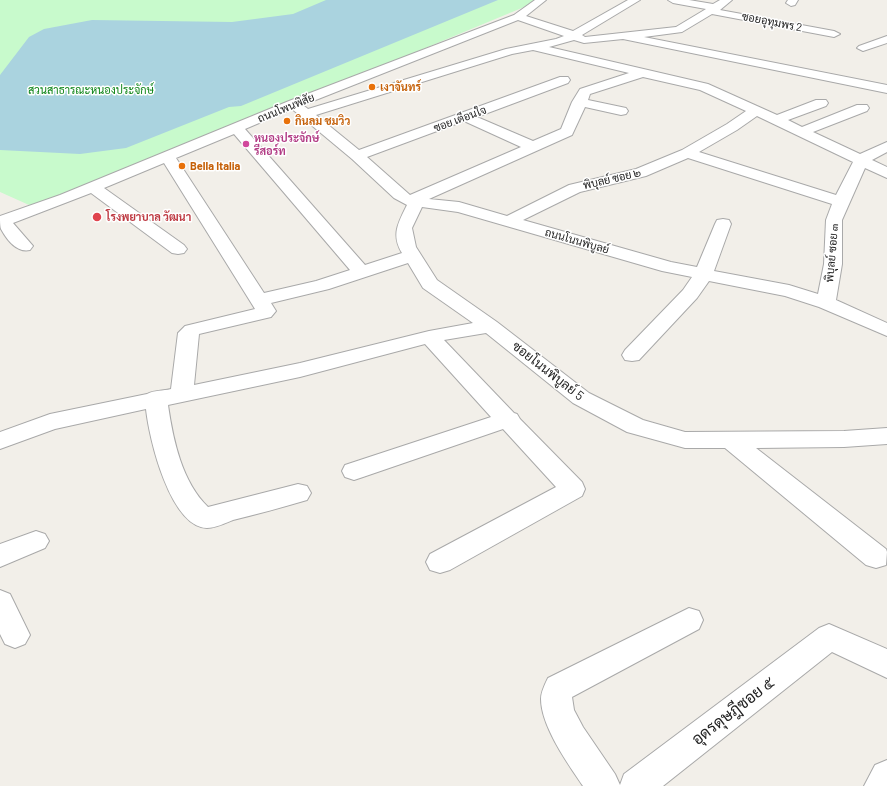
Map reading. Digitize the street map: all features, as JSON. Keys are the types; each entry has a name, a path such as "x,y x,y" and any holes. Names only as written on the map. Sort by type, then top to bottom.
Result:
{"street":[{"name":"ถนนโพนพิสัย","path":"1,220 28,212 86,190 237,128 300,109 518,17 541,0"},
{"path":"300,109 510,51 559,42 573,36 635,0"},
{"path":"673,0 719,5 739,4"},
{"path":"518,17 555,28 584,40 627,37 678,30 719,5"},
{"name":"ซอยอุทุมพร 2","path":"719,5 834,34"},
{"path":"627,37 887,89"},
{"path":"887,39 863,48 887,51"},
{"path":"534,47 704,87 756,110 887,173"},
{"path":"300,109 357,156 400,196 412,202 567,132 584,92 642,73"},
{"name":"ซอย เตือนใจ","path":"357,156 466,118 564,80"},
{"path":"579,102 621,111"},
{"path":"775,120 821,103"},
{"path":"800,132 862,108"},
{"name":"พิบุลย์ ซอย ๒","path":"509,221 575,188 641,173 687,153 756,110"},
{"path":"466,118 534,148"},
{"path":"237,128 361,271"},
{"path":"861,160 887,146"},
{"path":"687,153 841,202"},
{"path":"168,157 266,311 264,313 198,328 188,333 182,393"},
{"name":"พิบุลย์ ซอย ๓","path":"826,303 833,264 834,220 861,160"},
{"path":"86,190 111,209"},
{"path":"86,190 116,202 178,249"},
{"name":"ถนนโนนพิบูลย์","path":"412,202 434,203 459,207 668,267 777,288 826,303 887,330"},
{"name":"ซอยโนนพิบูลย์ 5","path":"412,202 404,228 407,246 411,256 430,284 490,326 581,398 635,426 686,440 844,439 887,436"},
{"path":"1,220 24,246"},
{"path":"632,355 678,308 704,274 723,224"},
{"path":"259,300 322,285 361,271 411,256"},
{"path":"0,441 50,422 156,398 300,370 429,337 490,326"},
{"path":"429,337 509,419 573,489 440,562"},
{"path":"156,398 163,440 178,483 196,513 207,518 298,493"},
{"path":"354,471 509,419"},
{"path":"732,440 876,557"},
{"path":"0,556 36,541"},
{"path":"0,602 15,635"},
{"path":"603,786 561,719 556,700 556,692 559,688 689,620"},
{"name":"อุดรดุษฎีซอย ๕","path":"636,786 829,637 887,664"},
{"path":"881,786 887,777"}],"green space":[{"name":"สวนสาธารณะหนองประจักษ์","path":"0,0 541,0 38,209 0,192"}],"water":[{"name":"สวนสาธารณะหนองประจักษ์","path":"326,0 498,0 241,106 229,107 126,148 80,154 0,150 0,75 29,37 44,29 92,20 232,22 293,14"}],"place":[{"name":"เงาจันทร์","path":"372,87"},
{"name":"กินลม ชมวิว","path":"287,121"},
{"name":"หนองประจักษ์ รีสอร์ท","path":"246,144"},
{"name":"Bella Italia","path":"182,166"},
{"name":"โรงพยาบาล วัฒนา","path":"97,217"}]}
